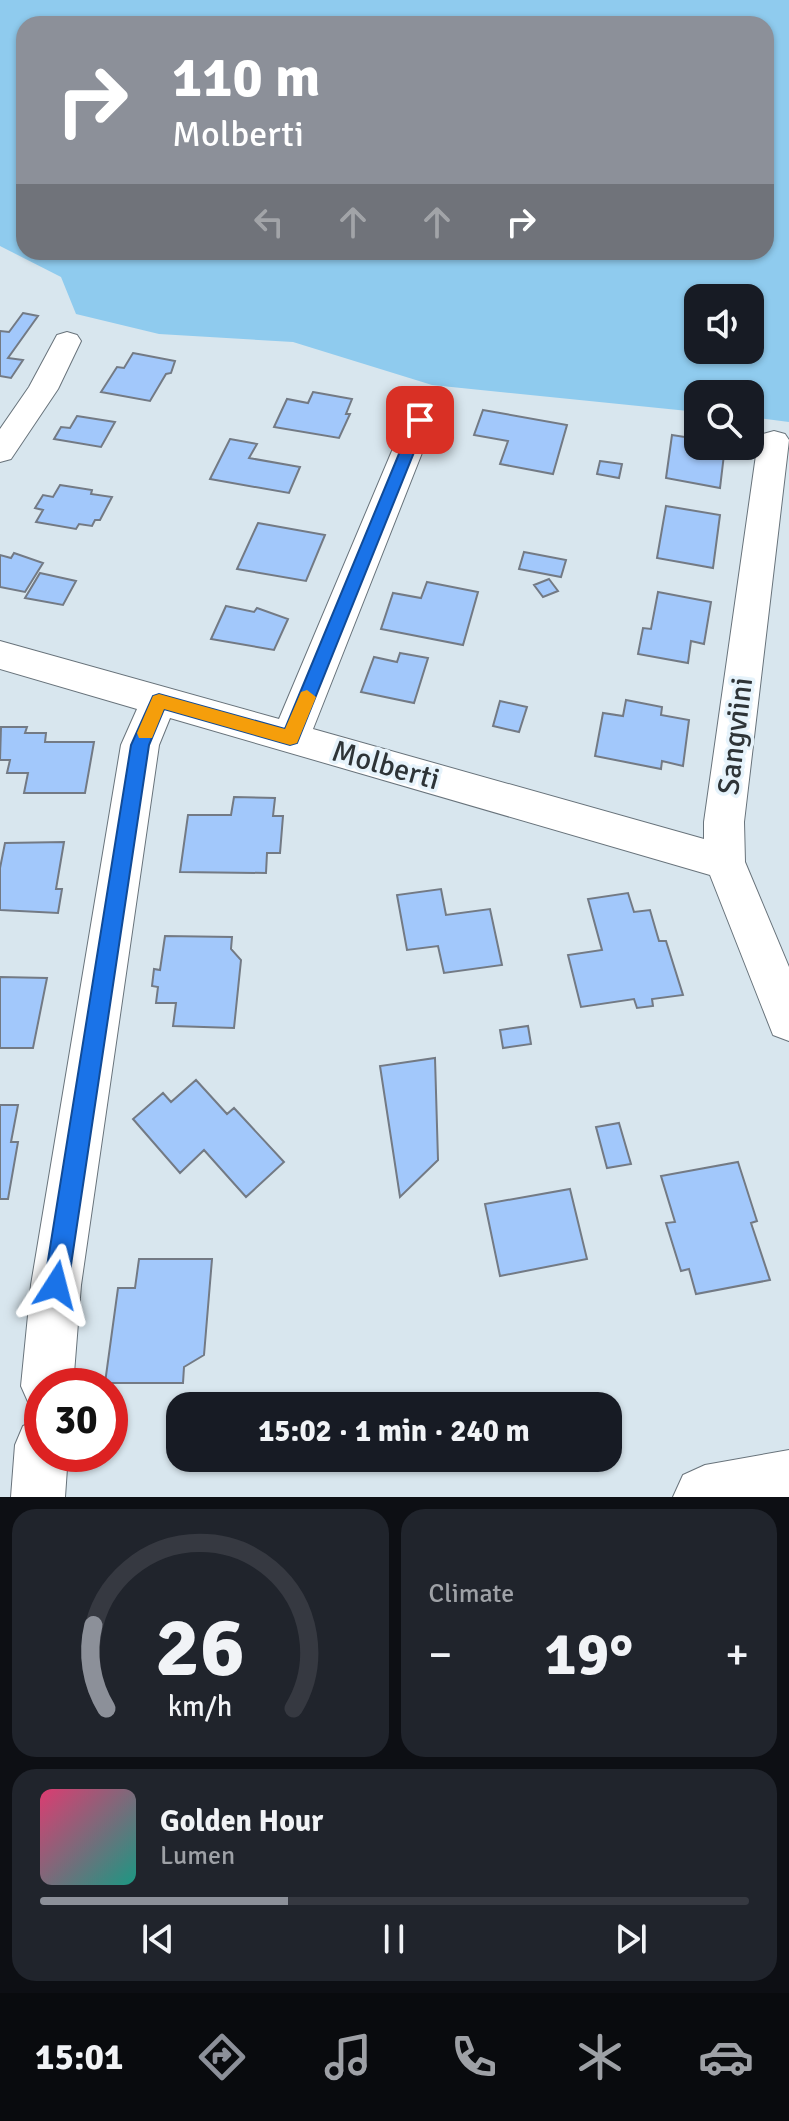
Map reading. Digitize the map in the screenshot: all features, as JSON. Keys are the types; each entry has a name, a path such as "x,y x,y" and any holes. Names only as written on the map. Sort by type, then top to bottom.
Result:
{"street":[{"path":"0,452 43,389 67,341"},
{"path":"290,738 420,420"},
{"name":"Sangviini","path":"774,441 724,822 725,862 789,1020"},
{"name":"Molberti","path":"0,655 725,862"},
{"path":"49,1368 56,1285 140,745 159,701"},
{"path":"38,1497 40,1472"},
{"path":"705,1497 789,1481"}],"shaded area":[{"path":"0,0 789,0 789,422 764,419 764,380 684,380 684,411 432,385 293,342 159,334 76,314 61,277 28,260 774,260 774,16 16,16 16,254 0,246"}],"building":[{"path":"23,313 38,316 8,358 23,360 11,378 0,376 0,331 9,332"},
{"path":"133,353 175,361 171,373 166,374 150,401 101,392 117,367 124,368"},
{"path":"313,392 352,399 346,414 350,414 339,438 274,427 287,399 308,403"},
{"path":"483,410 567,425 553,474 500,464 508,441 474,435"},
{"path":"77,416 115,422 101,447 54,439 61,427 70,428"},
{"path":"672,435 684,437 684,460 723,460 720,488 666,478"},
{"path":"230,439 257,444 249,458 300,467 289,493 210,479"},
{"path":"600,461 622,464 619,478 597,474"},
{"path":"60,485 112,497 100,520 95,520 92,526 79,524 76,529 36,522 43,510 35,508 43,495 53,497"},
{"path":"666,506 720,515 713,568 657,558"},
{"path":"258,523 325,535 306,581 237,569"},
{"path":"524,552 566,560 561,577 519,569"},
{"path":"14,553 43,563 25,592 0,587 0,555 11,558"},
{"path":"40,573 76,581 63,605 25,598"},
{"path":"549,579 558,591 543,597 534,585"},
{"path":"427,582 478,592 463,645 381,629 393,593 421,598"},
{"path":"658,592 711,602 704,644 691,641 688,663 638,654 643,628 651,629"},
{"path":"226,606 254,612 257,608 288,619 274,650 211,639"},
{"path":"400,653 428,658 414,703 361,692 374,657 397,662"},
{"path":"626,700 662,707 661,715 689,720 683,766 662,761 661,769 595,756 603,713 623,716"},
{"path":"500,701 527,707 519,732 493,726"},
{"path":"1,727 27,727 25,733 46,733 45,742 94,742 85,793 24,793 28,773 7,773 10,760 0,760"},
{"path":"234,797 275,798 273,816 283,816 280,853 267,853 266,873 180,872 188,815 231,815"},
{"path":"64,842 56,889 62,889 58,913 0,910 0,868 5,843"},
{"path":"441,889 446,915 490,909 502,965 444,973 438,946 407,950 397,895"},
{"path":"628,893 634,912 650,910 659,941 666,941 683,995 652,999 653,1006 637,1008 634,999 581,1007 568,955 602,950 588,899"},
{"path":"165,936 232,937 231,949 241,960 234,1028 173,1026 176,1003 156,1003 158,987 152,986 154,969 160,970"},
{"path":"0,977 47,978 33,1048 0,1048"},
{"path":"528,1026 531,1044 503,1048 500,1030"},
{"path":"435,1058 438,1160 400,1197 380,1066"},
{"path":"196,1080 227,1114 234,1108 284,1162 246,1197 204,1150 180,1173 133,1119 163,1093 171,1102"},
{"path":"0,1105 18,1105 11,1142 18,1142 8,1199 0,1199"},
{"path":"619,1123 631,1164 607,1168 596,1127"},
{"path":"738,1162 757,1221 751,1223 770,1280 696,1294 689,1269 681,1271 666,1223 675,1222 661,1176"},
{"path":"570,1189 587,1259 500,1276 485,1204"},
{"path":"139,1259 212,1259 204,1355 184,1367 183,1383 128,1383 128,1368 107,1368 118,1288 135,1288"}],"slow traffic":[{"path":"146,733 159,701 290,738 307,697"}],"route":[{"path":"56,1285 140,745 159,701 290,738 420,420"}]}
